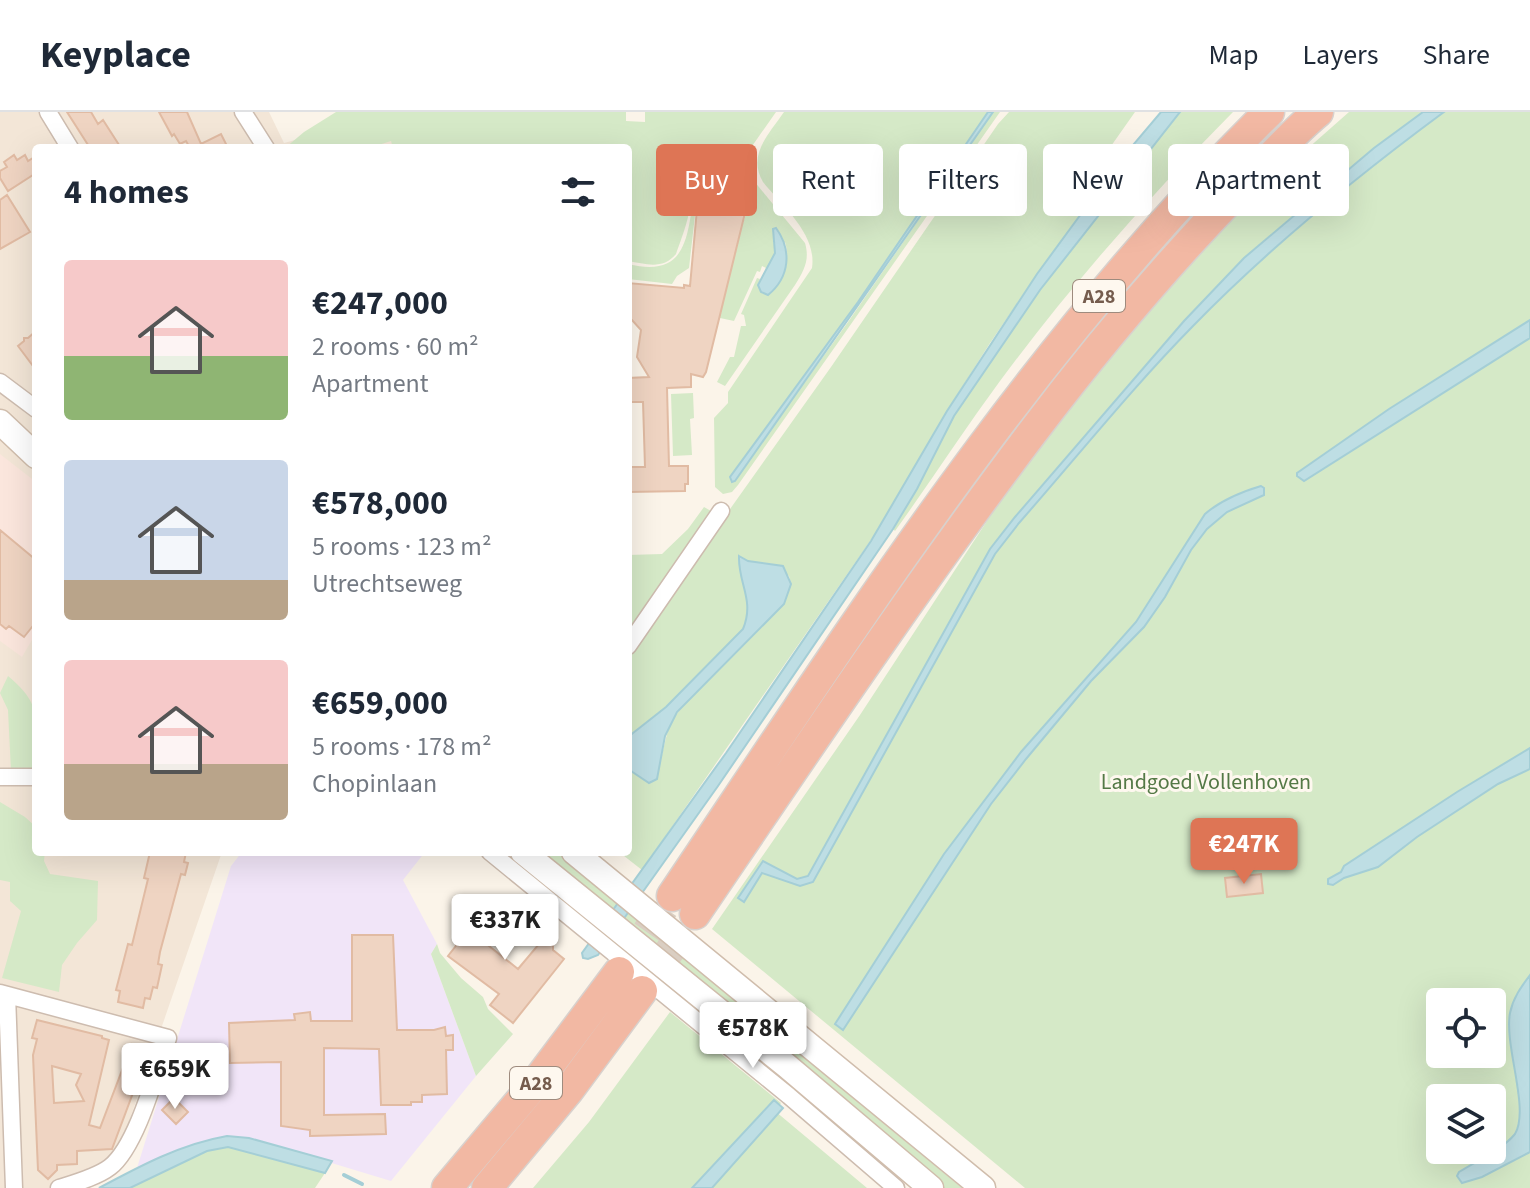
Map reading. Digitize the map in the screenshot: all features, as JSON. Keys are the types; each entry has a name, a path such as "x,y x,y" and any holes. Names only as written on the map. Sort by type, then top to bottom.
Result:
{"highway":[{"name":"A28","path":"1269,112 1163,221 1041,368 947,495 837,653 684,905 1068,386 1185,246 1318,112"},
{"name":"A28","path":"447,1188 538,1080 619,972"},
{"name":"A28","path":"487,1188 568,1091 642,991"}],"main road":[{"path":"0,406 32,430"},
{"path":"0,422 32,452"},
{"path":"529,856 787,1066 931,1188"},
{"path":"579,856 983,1188"}],"street":[{"path":"48,112 68,144"},
{"path":"243,112 263,144"},
{"path":"0,382 32,406"},
{"path":"632,640 721,511"},
{"path":"0,777 32,777"},
{"path":"495,856 789,1096 896,1188"},
{"path":"14,1188 5,1093 4,994 168,1038 134,1133 122,1157 107,1170 59,1188"}],"shaded area":[{"path":"0,112 269,112 284,143 399,112 407,144 32,144 32,856 221,856 112,1171 53,1188 0,1188"},
{"path":"0,454 32,479 32,640 22,657 0,641"},
{"path":"239,856 422,856 403,880 437,944 431,954 476,1076 391,1181 249,1138 176,1150 137,1168 231,866"}],"green space":[{"path":"336,112 626,112 626,121 645,122 645,112 776,112 754,144 656,144 656,216 688,216 676,254 666,262 654,265 632,262 632,144 392,144 391,141 382,144 290,144"},
{"path":"784,112 988,112 966,144 899,144 899,216 917,216 730,477 733,482 921,216 927,216 738,485 732,492 723,494 715,487 714,418 728,403 728,392 812,268 809,244 793,216 883,216 883,144 773,144 773,193 763,182 757,163 767,137"},
{"path":"993,112 1000,112 978,144 971,144"},
{"path":"1009,112 1135,112 1112,144 1043,144 1043,216 1080,216 990,343 882,524 642,870 624,856 632,856 632,772 650,783 676,715 714,671 784,604 791,584 789,576 772,564 748,561 739,556 747,600 743,629 666,707 632,734 632,653 935,216 1027,216 1027,144 984,144"},
{"path":"1180,112 1233,112 1202,144 1168,144 1168,179 1152,197 1152,148"},
{"name":"Landgoed Vollenhoven","path":"1349,112 1530,112 1530,1188 1025,1188 712,929 860,715 1006,492 1105,362 1191,260 1236,216 1349,216 1349,144 1313,144"},
{"path":"757,185 773,204 773,216 783,216 805,243 807,255 795,285 725,386 717,382 730,357 734,357 741,326 746,326 741,314 757,278 760,279 758,285 768,295 778,284 786,264 785,242 776,243 770,265 765,271 766,268 762,266 760,272 757,271 734,321 720,318 718,314 745,216 757,216"},
{"path":"690,216 695,216 689,268 672,284 632,279 632,265 664,265 683,247"},
{"path":"1098,216 1135,216 1027,345 895,531 893,529 954,416 1040,290"},
{"path":"693,393 694,418 690,419 692,455 673,456 671,394"},
{"path":"704,507 711,511 711,516 632,630 632,555 662,554 688,529"},
{"path":"8,676 32,705 32,771 11,771 8,710 0,693"},
{"path":"0,802 32,823 32,856 45,856 50,874 98,881 97,920 62,965 59,992 2,978 21,911 10,901 10,882 0,880"},
{"path":"544,856 568,856 630,914 962,1188 942,1188"},
{"path":"437,944 440,953 461,978 483,997 488,1009 513,1034 476,1076 431,954"},
{"path":"670,1012 781,1103 775,1111 867,1188 533,1188 589,1122"},
{"path":"228,1147 325,1173 315,1188 130,1188 207,1151"}],"water":[{"path":"988,112 993,112 971,144 966,144"},
{"path":"1161,112 1180,112 1152,148 1152,144 1134,144"},
{"path":"1423,112 1444,112 1349,186 1349,169"},
{"path":"917,216 920,216 732,482 730,477"},
{"path":"1080,216 1098,216 1040,290 954,416 893,529 718,786 598,955 583,958 582,953 726,753 871,541 947,411 1037,274"},
{"path":"1294,216 1312,216 1252,268 1148,374 995,554 813,882 800,886 762,873 744,902 738,898 763,861 797,879 808,876 990,549 1184,321 1244,258"},
{"path":"776,228 785,245 786,263 781,280 768,295 761,292 758,285 775,253 773,229"},
{"path":"1530,320 1530,338 1304,481 1297,476 1297,473 1389,409"},
{"path":"1261,486 1264,495 1227,512 1207,529 1144,627 1091,681 991,804 843,1030 835,1024 944,854 1021,752 1136,622 1205,514 1232,497"},
{"path":"739,556 748,561 783,566 791,584 784,604 677,712 665,736 657,779 649,783 632,772 632,734 666,707 743,629 747,601"},
{"path":"1530,748 1530,769 1498,784 1417,837 1378,867 1344,878 1333,885 1328,884 1328,879 1341,872 1344,866"},
{"path":"1530,975 1530,1152 1482,1177 1462,1183 1457,1176 1459,1172 1473,1164 1506,1164 1506,1142 1515,1134 1519,1123 1520,1109 1509,1027 1510,1013"},
{"path":"774,1100 783,1108 712,1188 692,1188"},
{"path":"227,1136 249,1138 332,1161 325,1173 228,1147 207,1151 130,1188 99,1188 177,1150"}],"building":[{"path":"67,112 91,112 98,124 103,120 118,144 87,144"},
{"path":"159,112 187,112 201,144 188,144 186,141 180,144 174,134 172,136"},
{"path":"221,134 226,144 201,144"},
{"path":"14,155 17,160 25,155 28,161 32,158 32,176 8,191 0,178 0,171 7,167 4,162"},
{"path":"7,195 30,232 0,249 0,200"},
{"path":"696,216 744,216 706,372 703,377 691,374 691,387 667,388 669,466 688,466 688,484 685,484 685,491 632,492 632,467 645,467 643,402 632,402 632,378 649,377 637,357 641,330 632,320 632,283 690,286"},
{"path":"32,334 32,365 18,346 24,338"},
{"path":"0,530 32,557 32,627 24,637 9,626 6,629 0,624"},
{"path":"149,856 185,856 184,862 188,863 185,875 181,874 160,952 158,964 162,965 157,988 153,987 150,999 145,998 143,1008 118,1002 120,991 116,990 128,944 132,945 148,879 144,878"},
{"path":"1261,874 1263,893 1227,897 1225,878"},
{"path":"492,900 504,910 525,901 489,946 518,969 549,936 553,940 553,950 564,959 513,1023 490,1005 499,994 448,956"},
{"path":"352,935 393,935 397,1030 445,1027 446,1036 453,1035 453,1050 446,1050 447,1094 422,1095 422,1102 411,1102 411,1105 381,1105 379,1049 324,1048 324,1115 385,1114 386,1134 310,1136 310,1130 281,1126 281,1062 230,1063 229,1023 295,1020 294,1014 310,1012 311,1021 352,1021"},
{"path":"37,1020 109,1040 89,1125 100,1128 132,1044 149,1050 112,1149 77,1151 77,1164 57,1165 57,1170 48,1179 38,1170 33,1055 37,1039 32,1038","holes":["52,1066 81,1074 76,1085 84,1101 54,1103"]},
{"path":"174,1098 188,1112 176,1124 162,1110"}],"waterway":[{"path":"344,1175 362,1184"}],"tunnel":[{"path":"621,969 672,896"},
{"path":"642,991 695,914"}]}
